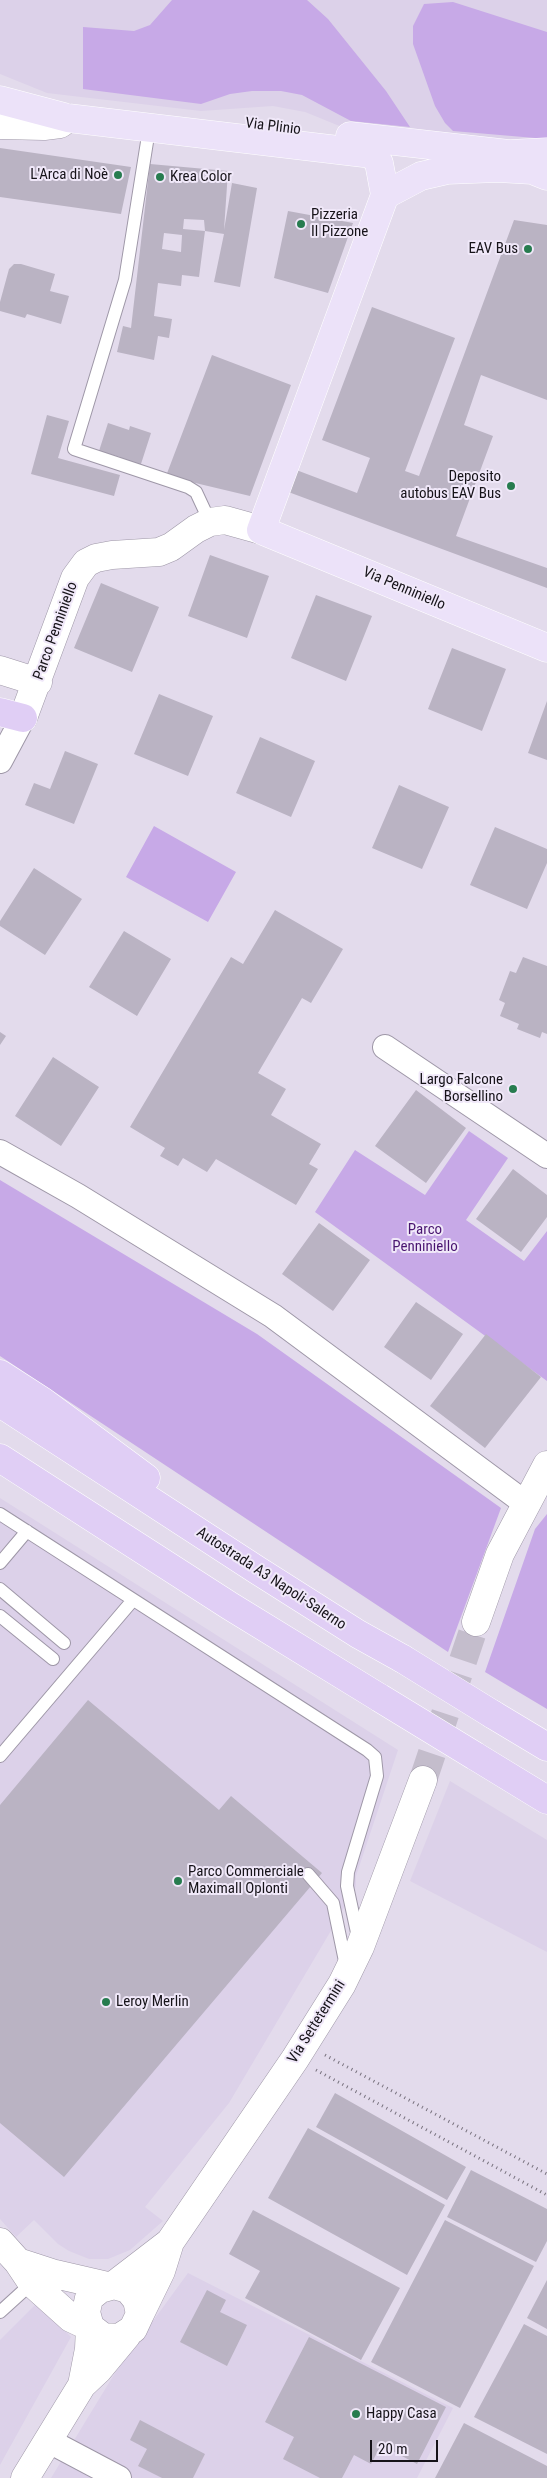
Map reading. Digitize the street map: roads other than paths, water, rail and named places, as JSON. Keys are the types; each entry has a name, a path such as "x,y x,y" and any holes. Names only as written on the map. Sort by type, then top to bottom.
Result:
{"highway":[{"path":"0,1374 42,1401 143,1475 257,1570"},
{"name":"Autostrada A3 Napoli-Salerno","path":"0,1403 358,1634 547,1748"},
{"path":"0,1458 222,1601 547,1800"}],"main road":[{"name":"Via Plinio","path":"0,87 54,102 74,105 458,149 509,154 547,152"},
{"name":"Via Plinio","path":"0,100 68,118 372,154 380,163 385,195 261,530"},
{"path":"0,125 44,126 60,124 68,118"},
{"path":"385,195 421,176 448,170 498,168 532,170 547,176"},
{"path":"210,522 225,520 261,530"},
{"name":"Parco Penniniello","path":"12,715 38,682 75,578 86,563 96,558 112,555 159,552 172,547 196,529 210,522"},
{"name":"Via Penniniello","path":"261,530 547,648"},
{"path":"0,670 38,682"},
{"path":"476,1622 500,1554 525,1503 547,1465"},
{"name":"Via Settetermini","path":"26,2478 82,2385 104,2363 133,2325 161,2271 170,2242 300,2051 348,1972 360,1947 423,1780"},
{"name":"Via Settetermini","path":"111,2285 170,2242"},
{"path":"17,2262 55,2274 121,2286 133,2294 139,2307 133,2325 119,2338 103,2337 90,2327 71,2318 17,2262"},
{"path":"90,2327 87,2320 87,2305 94,2293 111,2285"},
{"name":"Via Settetermini","path":"82,2385 90,2327"}],"street":[{"name":"Parco Penniniello","path":"0,761 12,715"},
{"path":"385,1047 547,1156"},
{"path":"0,1152 78,1196 272,1316 525,1503"},
{"path":"49,2440 119,2478"}],"lane":[{"path":"147,142 125,280 74,450 188,487 196,492 210,522"},
{"path":"0,1514 367,1750 374,1757 377,1776 348,1872 347,1886 360,1947"},
{"path":"0,1563 27,1531"},
{"path":"0,1589 64,1643"},
{"path":"0,1756 133,1600"},
{"path":"0,1616 52,1659"},
{"path":"308,1874 333,1903 348,1972"},
{"path":"0,2312 17,2262"}],"tunnel":[{"path":"423,1780 476,1622"}],"place":[{"name":"L'Arca di Noè","path":"118,175"},
{"name":"Krea Color","path":"160,177"},
{"name":"Pizzeria Il Pizzone","path":"301,224"},
{"name":"EAV Bus","path":"528,249"},
{"name":"Deposito autobus EAV Bus","path":"511,486"},
{"name":"Largo Falcone Borsellino","path":"513,1089"},
{"name":"Parco Commerciale Maximall Oplonti","path":"178,1881"},
{"name":"Leroy Merlin","path":"106,2002"},
{"name":"Happy Casa","path":"356,2414"}]}
